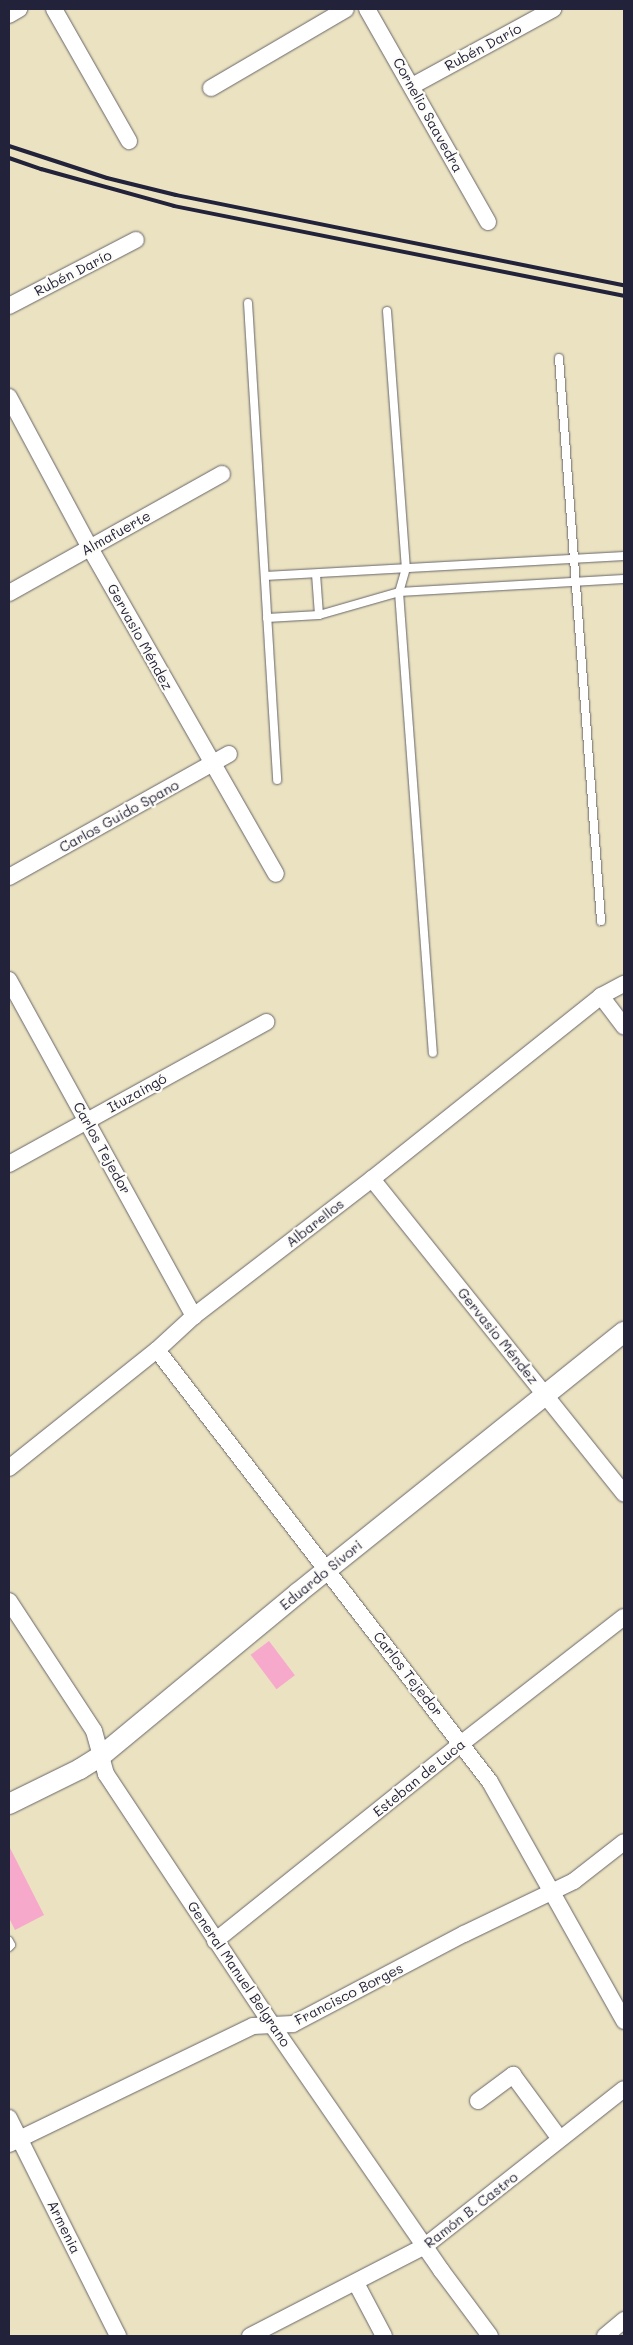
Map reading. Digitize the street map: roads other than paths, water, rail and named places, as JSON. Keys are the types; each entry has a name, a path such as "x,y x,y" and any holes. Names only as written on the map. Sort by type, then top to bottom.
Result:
{"street":[{"path":"9,15 19,9"},
{"path":"54,9 129,141"},
{"path":"212,88 346,9"},
{"name":"Cornelio Saavedra","path":"367,9 488,222"},
{"name":"Rubén Darío","path":"412,86 553,9"},
{"name":"Rubén Darío","path":"9,306 136,240"},
{"name":"Gervasio Méndez","path":"9,397 90,548 211,764 276,874"},
{"name":"Almafuerte","path":"9,593 222,474"},
{"name":"Carlos Guido Spano","path":"9,877 229,754"},
{"name":"Carlos Tejedor","path":"9,980 194,1316"},
{"name":"Albarellos","path":"9,1468 157,1350 194,1316 372,1179 601,996 624,984"},
{"path":"601,996 624,1026"},
{"name":"Ituzaingó","path":"9,1164 266,1022"},
{"name":"Gervasio Méndez","path":"372,1179 624,1493"},
{"name":"Eduardo Sívori","path":"9,1804 80,1769 101,1756 545,1394 624,1332"},
{"name":"Carlos Tejedor","path":"157,1350 462,1743 490,1782 624,2020"},
{"name":"General Manuel Belgrano","path":"9,1601 94,1732 106,1774 215,1941 425,2246 490,2336"},
{"name":"Esteban de Luca","path":"215,1941 462,1743 624,1617"},
{"name":"Francisco Borges","path":"14,2141 253,2026 293,2024 464,1934 574,1881 624,1842"},
{"path":"478,2101 513,2075 560,2139"},
{"name":"Ramón B. Castro","path":"250,2336 425,2246 624,2089"},
{"name":"Armenia","path":"9,2118 14,2141 118,2336"},
{"path":"356,2283 384,2336"},
{"path":"605,2336 624,2320"}],"lane":[{"path":"248,303 277,780"},
{"path":"387,311 406,568 399,592 433,1053"},
{"path":"559,358 601,921"},
{"path":"264,576 624,556"},
{"path":"316,574 319,615"},
{"path":"267,618 319,615 399,592 624,579"},
{"path":"9,1941 11,1945 9,1946"}],"railway":[{"path":"9,146 107,178 176,195 624,285"},
{"path":"9,158 41,169 174,206 624,296"}]}
